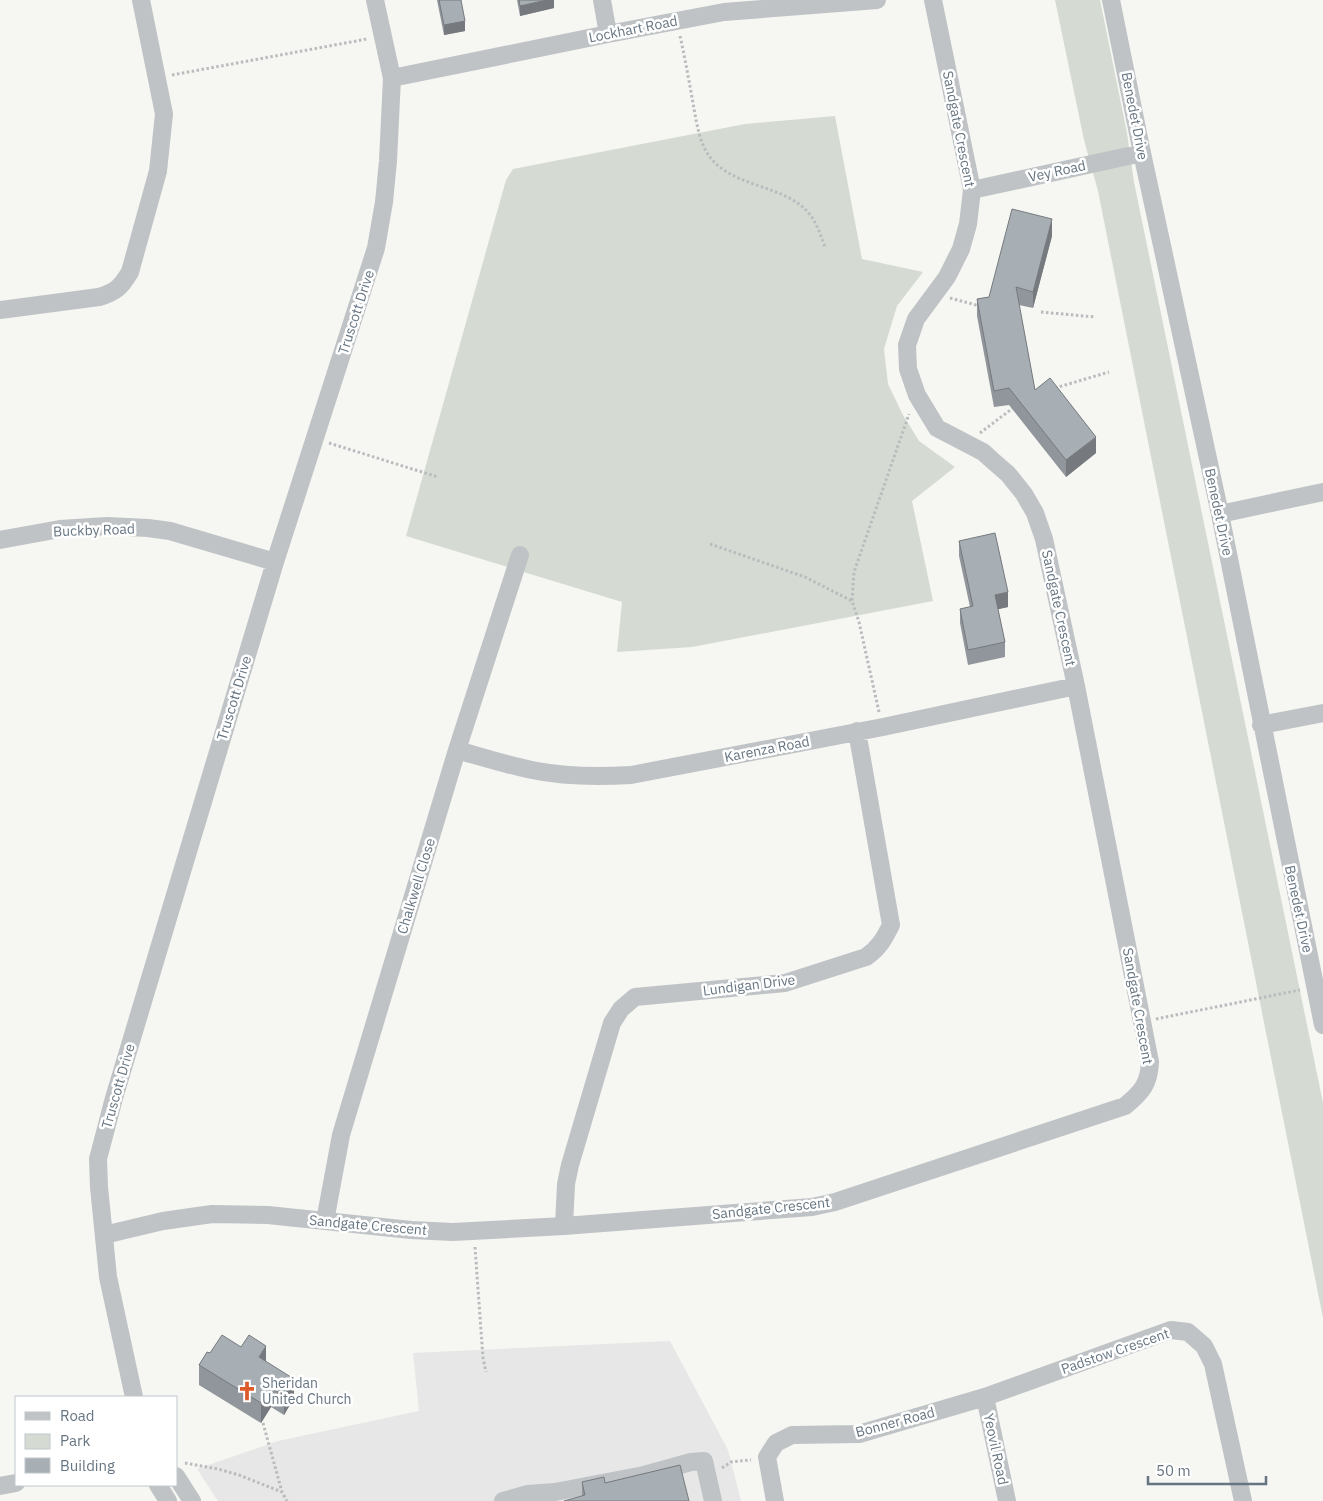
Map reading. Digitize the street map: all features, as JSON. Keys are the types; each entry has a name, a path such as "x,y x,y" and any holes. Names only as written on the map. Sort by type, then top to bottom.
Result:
{"street":[{"path":"0,310 99,297 112,293 123,284 130,272 158,171 164,114 141,0"},
{"name":"Truscott Drive","path":"134,1396 108,1277 98,1187 98,1159 104,1130 275,562 376,248 384,202 388,162 392,78 375,0"},
{"path":"602,0 608,34"},
{"name":"Lockhart Road","path":"392,78 724,12 877,0"},
{"name":"Sandgate Crescent","path":"104,1236 163,1221 212,1214 268,1215 411,1230 453,1232 564,1226 820,1205 835,1202 1125,1106 1138,1094 1149,1077 1150,1062 1076,686 1044,539 1036,513 1008,474 983,452 938,428 917,395 908,369 906,345 916,320 947,277 962,249 968,224 972,190 933,0"},
{"name":"Benedet Drive","path":"1111,0 1220,514 1261,725 1323,1025"},
{"name":"Vey Road","path":"972,190 1142,153"},
{"path":"1220,514 1323,492"},
{"name":"Buckby Road","path":"0,540 60,529 106,526 148,528 170,532 275,562"},
{"name":"Chalkwell Close","path":"325,1221 341,1135 457,750 520,555"},
{"name":"Karenza Road","path":"457,750 532,770 571,776 631,775 883,727 1076,686"},
{"path":"1261,725 1323,713"},
{"name":"Lundigan Drive","path":"564,1226 566,1184 570,1165 612,1023 628,1003 635,997 796,980 866,957 884,941 891,925 857,732"},
{"name":"Padstow Crescent","path":"985,1397 1171,1330 1188,1332 1204,1346 1213,1364 1243,1501"},
{"name":"Bonner Road","path":"767,1458 776,1443 792,1435 858,1434 985,1397"},
{"name":"Yeovil Road","path":"985,1397 1007,1501"},
{"path":"767,1458 775,1501"},
{"path":"503,1501 528,1494 554,1492 644,1475 691,1462 704,1461 713,1501"},
{"path":"179,1471 192,1501"},
{"path":"0,1486 15,1483"},
{"path":"159,1486 168,1501"}],"path":[{"path":"678,21 700,135 706,152 718,165 733,174 793,200 800,205 816,224 826,247"},
{"path":"157,78 383,36"},
{"path":"935,294 988,308"},
{"path":"1041,312 1095,317"},
{"path":"1046,390 1109,372"},
{"path":"883,727 859,622 852,601 854,572 901,433 917,395"},
{"path":"967,443 1013,408"},
{"path":"315,438 438,477"},
{"path":"710,544 805,577 852,601"},
{"path":"1142,1022 1315,987"},
{"path":"474,1231 483,1358 486,1372"},
{"path":"263,1424 282,1492 287,1501"},
{"path":"707,1475 731,1462 767,1458"},
{"path":"179,1471 186,1462 239,1474 282,1492"}],"shaded area":[{"path":"670,1341 728,1450 741,1501 218,1501 197,1469 278,1441 419,1411 413,1353"}],"green space":[{"path":"1055,0 1100,0 1127,133 1134,182 1323,1103 1323,1318 1098,191 1084,140"},
{"path":"835,116 862,259 923,272 897,306 884,349 888,384 903,415 919,441 955,467 912,501 933,601 692,647 617,652 622,602 406,536 506,180 513,169 745,124"}],"building":[{"path":"439,0 461,0 465,21 444,25"},
{"path":"519,0 547,0 520,6"},
{"path":"1012,209 1052,219 1033,292 1016,287 1035,390 1050,378 1096,437 1066,460 1009,388 994,391 977,299 989,297"},
{"path":"995,533 1008,592 995,595 1005,642 968,650 960,609 973,606 959,541"},
{"path":"222,1335 241,1347 249,1335 266,1346 259,1357 294,1379 284,1396 271,1388 261,1403 199,1365 207,1352 210,1353"},
{"path":"680,1465 689,1501 564,1501 585,1495 582,1482 604,1477 605,1483"}],"place":[{"name":"Sheridan United Church","path":"247,1391"}]}
